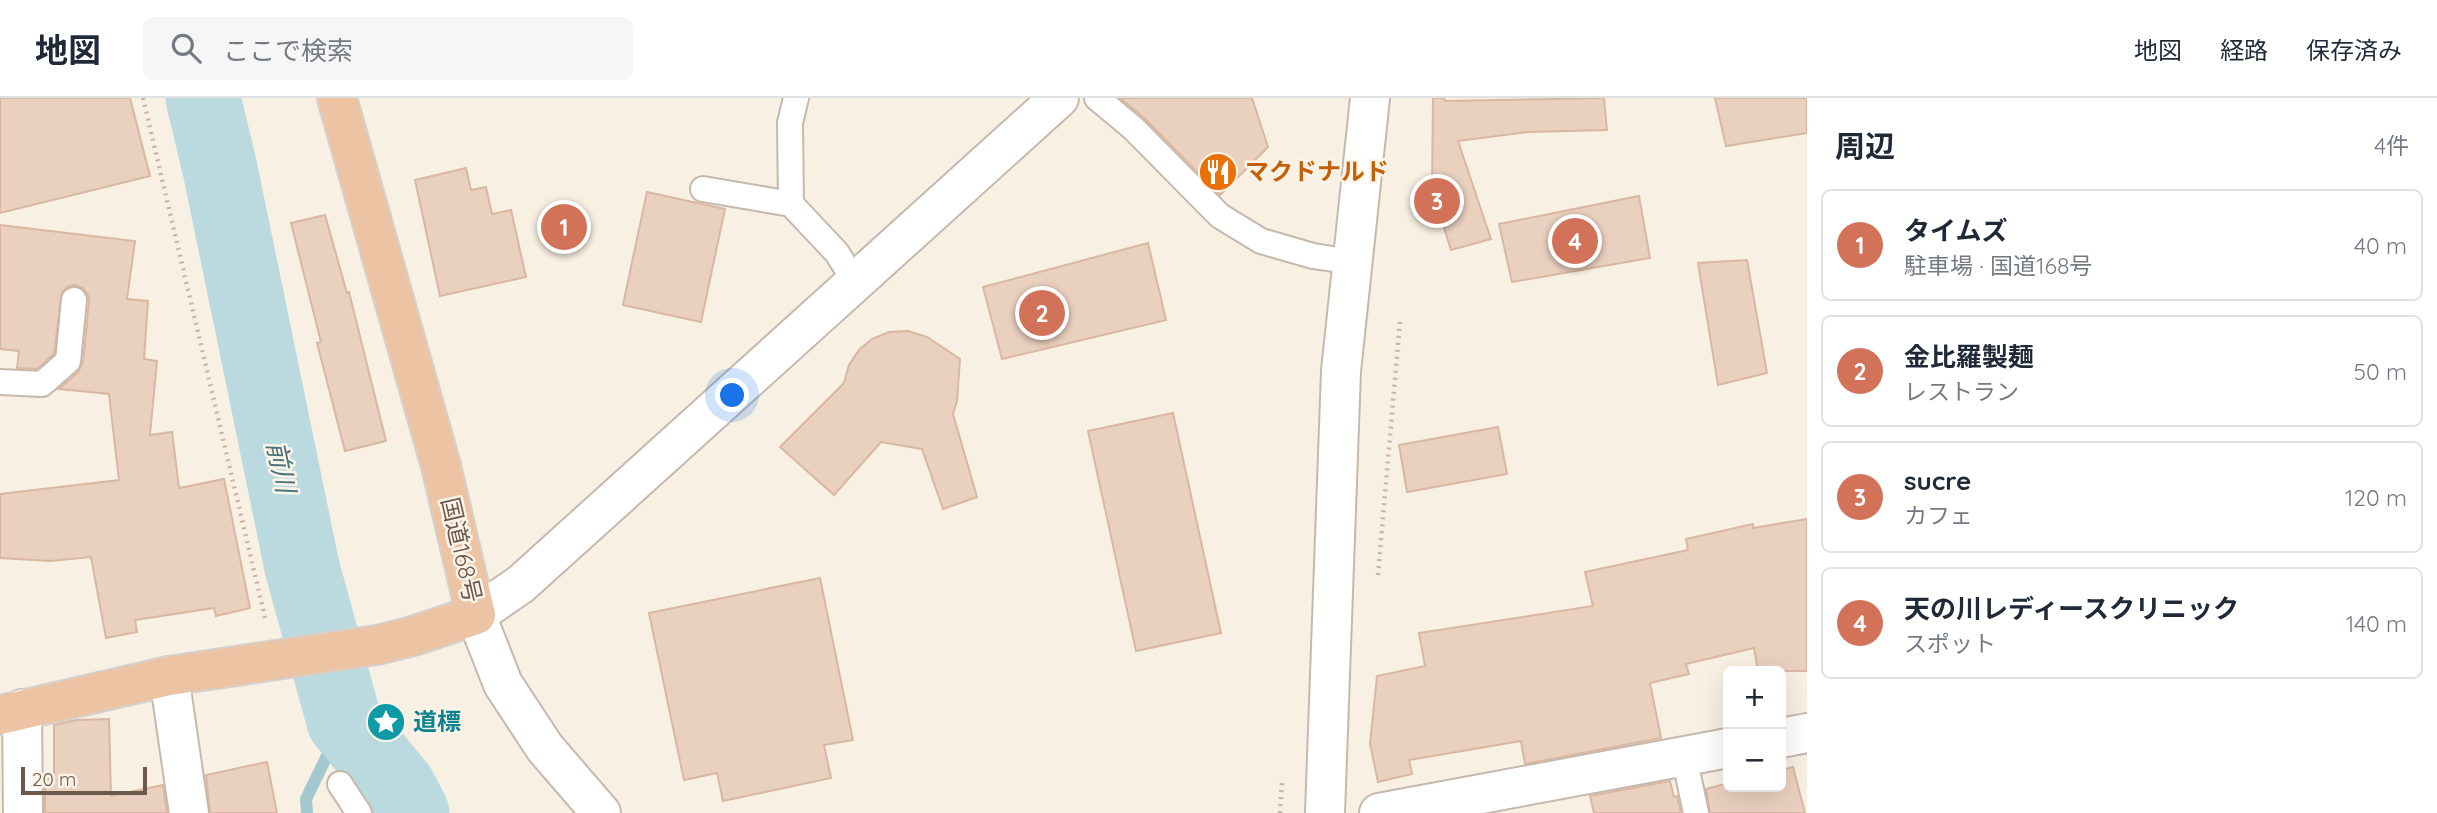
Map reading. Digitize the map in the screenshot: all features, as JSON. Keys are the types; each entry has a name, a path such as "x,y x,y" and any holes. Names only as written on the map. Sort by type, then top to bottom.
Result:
{"highway":[{"name":"国道168号","path":"11,712 169,676 377,645 475,615 441,466 337,98"}],"street":[{"path":"601,813 545,748 503,684 475,615 522,584 1059,98"},
{"path":"1325,813 1341,371 1370,98"},
{"path":"169,676 189,813"},
{"path":"11,712 23,813"},
{"path":"1786,737 1807,733"},
{"path":"1379,813 1723,749"}],"lane":[{"path":"791,204 790,123 796,98"},
{"path":"1099,100 1133,128 1220,216 1261,241 1313,256 1353,262"},
{"path":"703,189 791,204 836,253 855,282"},
{"path":"0,382 42,384 68,361 74,300"},
{"path":"1684,756 1696,813"},
{"path":"340,784 359,813"}],"path":[{"path":"143,98 275,661"},
{"path":"1377,581 1400,321"}],"building":[{"path":"0,98 130,98 150,176 0,213"},
{"name":"マクドナルド","path":"1120,98 1252,98 1268,147 1220,195 1143,117"},
{"path":"1433,98 1444,98 1445,101 1604,98 1607,130 1528,132 1458,141 1491,239 1451,250 1432,189"},
{"path":"1715,98 1807,98 1807,133 1726,146"},
{"path":"466,168 471,190 486,187 492,214 511,210 526,277 440,296 415,180"},
{"path":"647,192 725,209 701,322 623,305"},
{"path":"1639,196 1650,258 1512,282 1499,224"},
{"path":"325,215 347,293 349,292 386,441 345,451 317,343 321,342 291,223"},
{"path":"0,225 135,241 127,299 148,301 144,359 157,361 150,435 172,432 179,488 224,479 250,608 216,616 214,608 135,620 137,632 106,638 91,557 50,561 0,558 0,494 119,480 109,394 59,389 78,372 83,362 89,301 83,288 75,285 62,292 54,354 37,369 17,368 19,351 0,349"},
{"path":"1148,243 1166,320 1002,359 983,287"},
{"path":"1747,260 1767,373 1718,385 1698,263"},
{"path":"908,331 927,337 960,359 957,401 953,414 977,497 943,509 922,449 881,442 834,495 780,447 844,383 849,365 859,350 872,339 889,332"},
{"path":"1173,413 1221,633 1136,651 1088,431"},
{"path":"1498,427 1507,474 1407,492 1399,445"},
{"path":"1807,519 1807,671 1786,671 1786,666 1757,666 1754,648 1686,664 1689,674 1650,683 1661,738 1525,764 1521,741 1409,760 1412,774 1378,782 1370,744 1377,676 1425,666 1419,633 1593,606 1585,572 1688,550 1686,539 1753,524 1753,528"},
{"path":"820,578 853,740 824,745 831,778 723,801 717,773 684,780 649,613"},
{"path":"109,719 111,796 163,785 167,813 45,813 45,779 54,779 54,725 76,720"},
{"path":"267,762 277,813 210,813 206,775"},
{"path":"1793,767 1805,813 1710,813 1706,789 1723,784 1723,792 1786,792 1786,769"},
{"path":"1670,781 1681,813 1594,813 1590,796"}],"waterway":[{"name":"前川","path":"203,98 302,567 344,721 399,788 412,813"},
{"path":"307,813 306,799 344,721"}],"place":[{"name":"マクドナルド","path":"1218,172"},
{"name":"sucre","path":"1437,201"},
{"name":"タイムズ","path":"564,227"},
{"name":"天の川レディースクリニック","path":"1575,241"},
{"name":"金比羅製麺","path":"1042,313"},
{"name":"道標","path":"386,722"}]}
